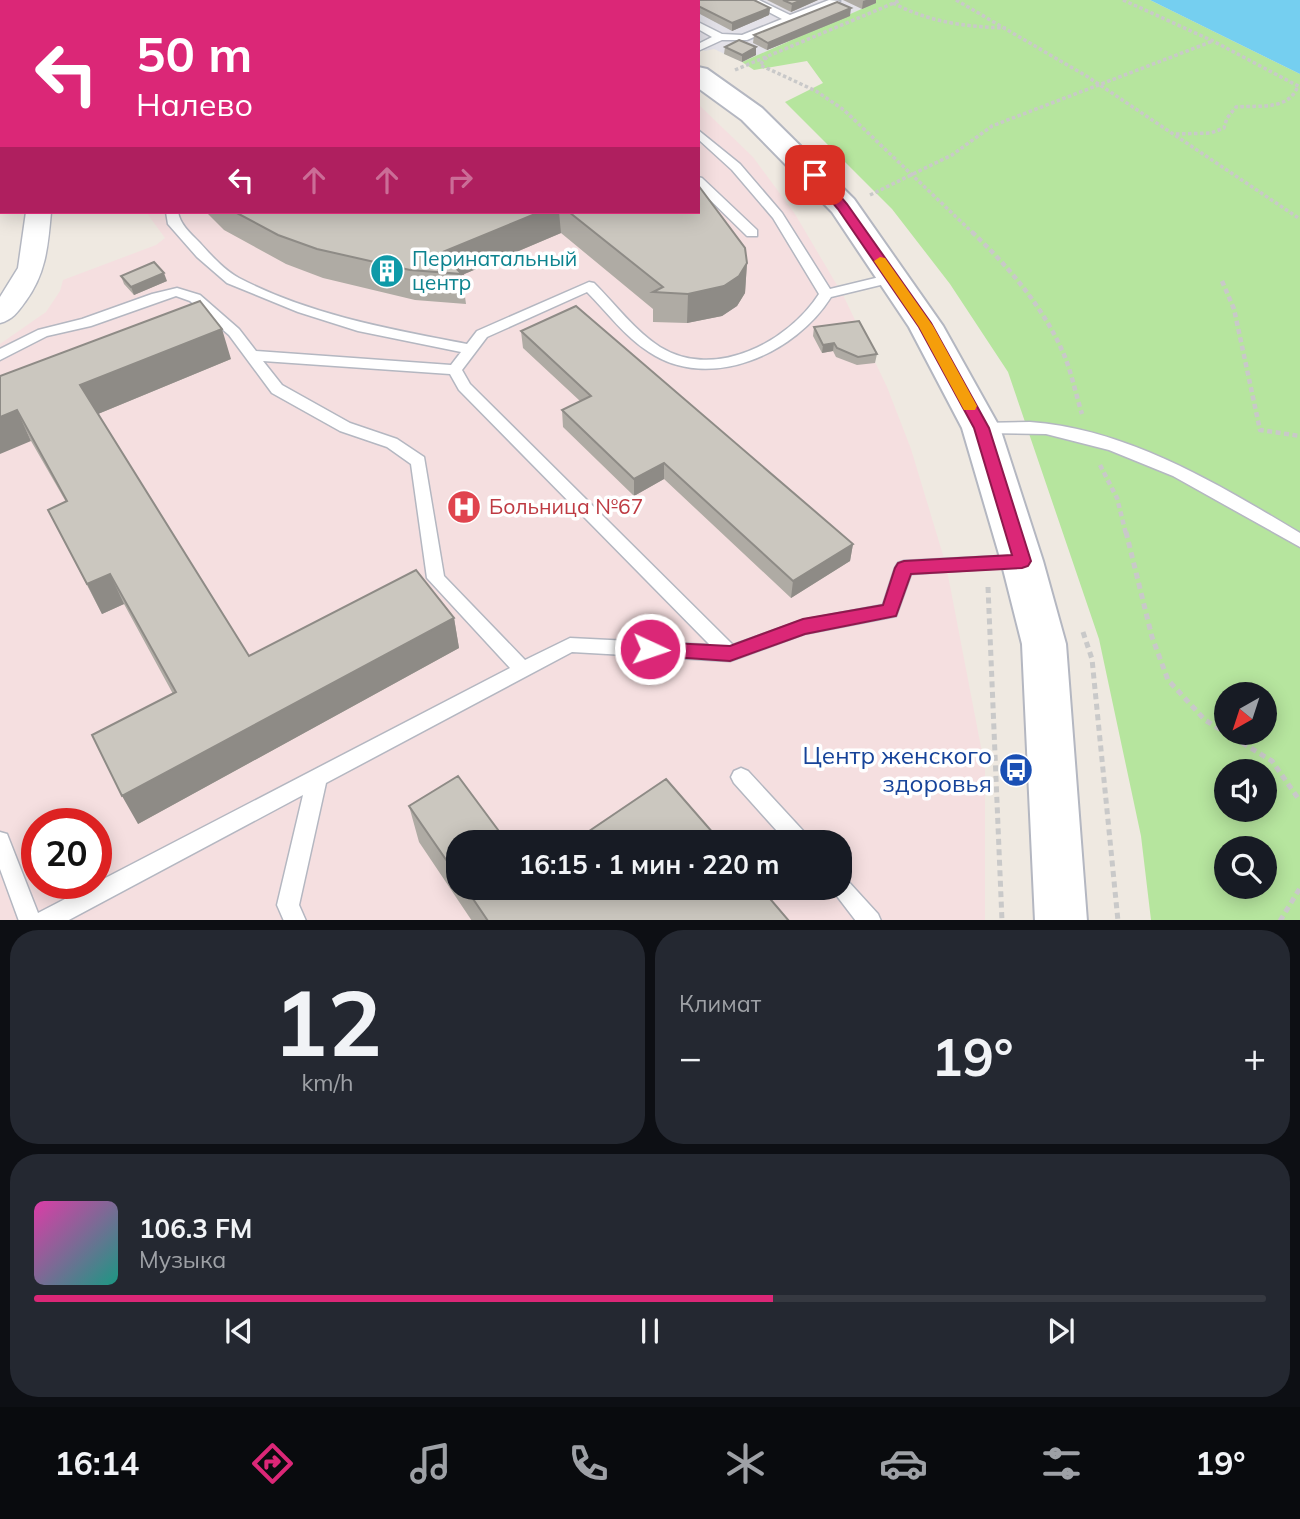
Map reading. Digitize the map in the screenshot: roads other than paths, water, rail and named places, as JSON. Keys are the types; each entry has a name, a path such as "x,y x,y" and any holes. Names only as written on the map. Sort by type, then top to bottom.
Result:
{"street":[{"path":"715,74 843,206 926,326 981,428 1022,561 1044,644 1061,920"},
{"path":"0,314 20,294 33,271 38,214"}],"lane":[{"path":"751,0 790,19"},
{"path":"700,26 720,37 743,38 837,2"},
{"path":"700,47 720,37"},
{"path":"700,135 736,167 778,216 826,295"},
{"path":"700,183 752,233"},
{"path":"172,214 173,221 202,254 232,280 303,309 363,328 471,349"},
{"path":"455,370 481,334 589,286 655,350 690,364 737,362 781,341 809,319 826,295 840,289 892,278"},
{"path":"0,355 43,332 86,323 158,297 177,292 195,298 234,332 277,389 345,427 392,443 418,461 436,578 523,670"},
{"path":"251,355 455,370"},
{"path":"455,370 464,387 730,654"},
{"path":"981,428 1044,429 1116,446 1206,484 1300,541"},
{"path":"45,920 570,645 730,654 803,627 890,611 904,568 1022,561"},
{"path":"741,777 789,830"},
{"path":"295,920 288,905 317,778"},
{"path":"0,841 30,920"},
{"path":"852,900 870,920"}],"water":[{"path":"1150,0 1300,0 1300,74"}],"place":[{"name":"Перинатальный центр","path":"387,271"},
{"name":"Больница №67","path":"464,507"},
{"name":"Центр женского здоровья","path":"1016,770"}]}
